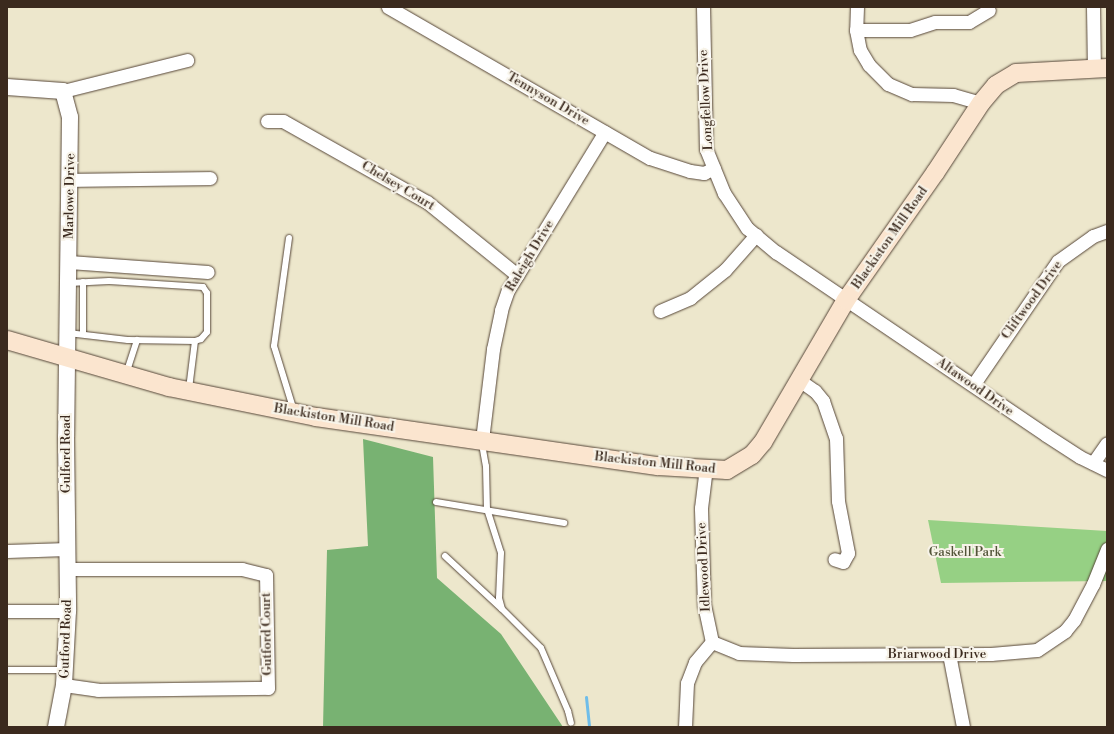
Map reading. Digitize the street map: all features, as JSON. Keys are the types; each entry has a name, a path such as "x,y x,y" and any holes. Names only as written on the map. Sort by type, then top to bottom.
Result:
{"main road":[{"name":"Blackiston Mill Road","path":"7,340 126,376 188,391 294,413 658,466 706,470 727,470 752,456 846,300 935,173 981,103 996,85 1013,74 1101,68"}],"street":[{"name":"Tennyson Drive","path":"388,7 650,158 690,171 704,173 714,168"},
{"name":"Longfellow Drive","path":"703,7 706,149 724,193 747,228 846,300"},
{"path":"856,7 856,30 860,50 869,65 888,84 912,94 953,95 981,103"},
{"path":"1093,7 1101,68"},
{"path":"856,30 910,30 935,22 969,22 989,10"},
{"path":"7,87 63,91 187,60"},
{"name":"Marlowe Drive","path":"63,91 70,117 69,262 76,282 75,334 68,358"},
{"name":"Chelsey Court","path":"267,121 283,121 427,202 518,275"},
{"name":"Raleigh Drive","path":"482,440 501,310 508,290 605,132"},
{"path":"70,180 210,178"},
{"name":"Cliftwood Drive","path":"973,385 1058,261 1093,236 1107,231"},
{"path":"660,311 690,298 725,270 756,235"},
{"path":"69,262 208,272"},
{"name":"Altawood Drive","path":"846,300 1046,435 1107,470"},
{"name":"Gulford Road","path":"67,549 68,358"},
{"path":"799,380 815,391 823,401 836,438 838,501 848,553 843,562 834,559"},
{"path":"1093,463 1107,443"},
{"name":"Idlewood Drive","path":"706,470 701,508 704,605 712,642"},
{"path":"7,551 67,549"},
{"name":"Gutford Road","path":"56,727 65,678 68,611 67,549"},
{"name":"Briarwood Drive","path":"712,642 739,653 949,654 1038,650 1065,631 1074,620 1093,584 1107,549"},
{"name":"Gutford Court","path":"65,678 98,690 268,688 266,575 242,569 67,569"},
{"path":"7,611 68,611"},
{"path":"685,727 687,684 695,662 712,642"},
{"path":"949,654 964,727"}],"lane":[{"path":"289,238 274,346 293,402 294,413"},
{"path":"75,334 137,340 195,341 201,339 207,332 207,293 203,287 109,281 76,282"},
{"path":"126,376 137,340"},
{"path":"188,391 195,341"},
{"path":"482,440 486,466 487,510 501,553 499,598 502,609"},
{"path":"436,502 564,523"},
{"path":"445,556 541,648 568,711 571,724"},
{"path":"7,670 65,678"}],"green space":[{"path":"363,439 433,457 437,578 501,634 563,727 323,727 327,550 368,546"},
{"name":"Gaskell Park","path":"928,520 1107,531 1107,581 941,583"}],"waterway":[{"path":"586,697 589,727"}]}
